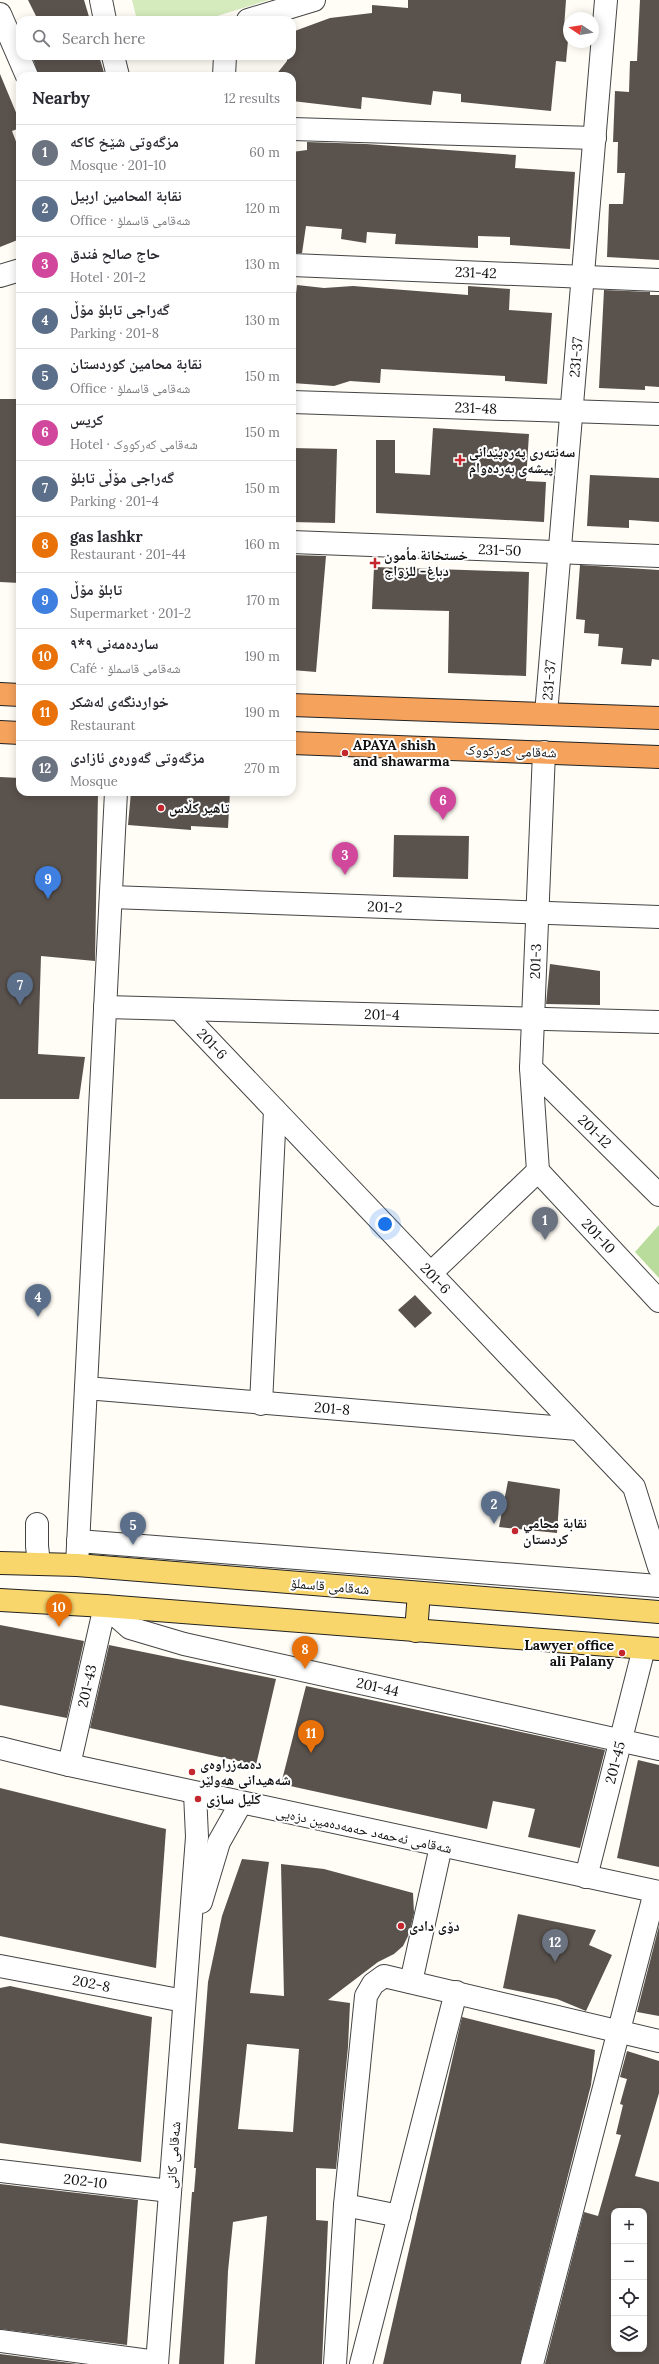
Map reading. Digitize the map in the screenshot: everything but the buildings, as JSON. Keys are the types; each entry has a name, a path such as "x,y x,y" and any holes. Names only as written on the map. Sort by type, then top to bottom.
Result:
{"highway":[{"path":"0,694 16,695"},
{"path":"296,705 659,718"},
{"path":"0,732 16,733"},
{"name":"شەقامی کەرکووک","path":"296,743 659,757"}],"main road":[{"name":"شەقامی قاسملۆ","path":"0,1563 39,1562 659,1612"},
{"path":"416,1631 419,1593"},
{"path":"0,1600 104,1606 651,1649"}],"street":[{"path":"101,0 104,16"},
{"path":"261,16 314,0"},
{"name":"231-37","path":"546,714 606,0"},
{"path":"1,21 16,54"},
{"path":"19,60 24,72"},
{"path":"224,72 226,60"},
{"path":"296,129 595,138"},
{"name":"231-42","path":"296,265 659,280"},
{"path":"0,276 16,271"},
{"name":"231-48","path":"296,402 659,414"},
{"name":"231-50","path":"296,542 659,556"},
{"name":"201-3","path":"538,1171 531,1068 544,752"},
{"path":"77,1565 116,796"},
{"name":"201-2","path":"111,897 659,917"},
{"name":"201-4","path":"105,1007 659,1022"},
{"name":"201-6","path":"179,1009 634,1487 659,1567"},
{"name":"201-12","path":"531,1068 659,1195"},
{"path":"261,1404 275,1110"},
{"path":"431,1273 538,1171"},
{"name":"201-10","path":"538,1171 659,1300"},
{"name":"201-8","path":"86,1388 261,1404 578,1428"},
{"path":"37,1524 36,1546 39,1562"},
{"path":"78,1541 659,1586"},
{"name":"201-44","path":"104,1606 130,1628 177,1642 659,1749"},
{"name":"201-43","path":"69,1765 104,1606"},
{"name":"201-45","path":"586,1877 621,1740 651,1649"},
{"name":"شەقامی ئەحمەد حەمەدەمین دزەیی","path":"0,1748 195,1793 657,1892"},
{"name":"شەقامی کانی","path":"157,2363 197,1837 195,1793"},
{"name":"شەقامی کانی","path":"188,1946 218,1842 241,1803"},
{"path":"411,1982 441,1846"},
{"path":"532,2364 617,2031 657,1892"},
{"name":"202-8","path":"0,1966 184,2001"},
{"path":"335,2364 345,2205 366,1996 373,1984 384,1976 659,2041"},
{"path":"361,2364 456,1992"},
{"name":"202-10","path":"0,2171 170,2191"},
{"path":"345,2205 399,2216"},
{"path":"0,2341 157,2363"}],"green space":[{"path":"132,0 269,0 217,16 136,16"},
{"path":"659,1225 659,1278 635,1252"}],"place":[{"name":"سەنتەری پەرەپێدانی پیشەی بەردەوام","path":"460,460"},
{"name":"خستخانة مأمون دباغ- للزواج","path":"375,563"},
{"name":"APAYA shish and shawarma","path":"345,753"},
{"name":"تاهیر کڵاس","path":"161,808"},
{"name":"كريس","path":"443,820"},
{"name":"حاج صالح فندق","path":"345,875"},
{"name":"تابلۆ مۆڵ","path":"48,899"},
{"name":"گەراجی مۆڵی تابلۆ","path":"20,1005"},
{"name":"مزگه‌وتی شێخ كاكه","path":"545,1240"},
{"name":"گەراجی تابلۆ مۆڵ","path":"38,1317"},
{"name":"نقابة المحامين اربيل","path":"494,1524"},
{"name":"نقابة محامي كردستان","path":"515,1531"},
{"name":"نقابة محامين كوردستان","path":"133,1545"},
{"name":"ساردەمەنی ٩*٩","path":"59,1627"},
{"name":"Lawyer office ali Palany","path":"622,1653"},
{"name":"gas lashkr","path":"305,1669"},
{"name":"خواردنگەی لەشکر","path":"311,1753"},
{"name":"دەمەزراوەی شەهیدانی هەولێر","path":"192,1772"},
{"name":"کلیل سازی","path":"198,1799"},
{"name":"دۆى دادى","path":"401,1926"},
{"name":"مزگەوتی گەورەی ئازادی","path":"555,1962"}]}
